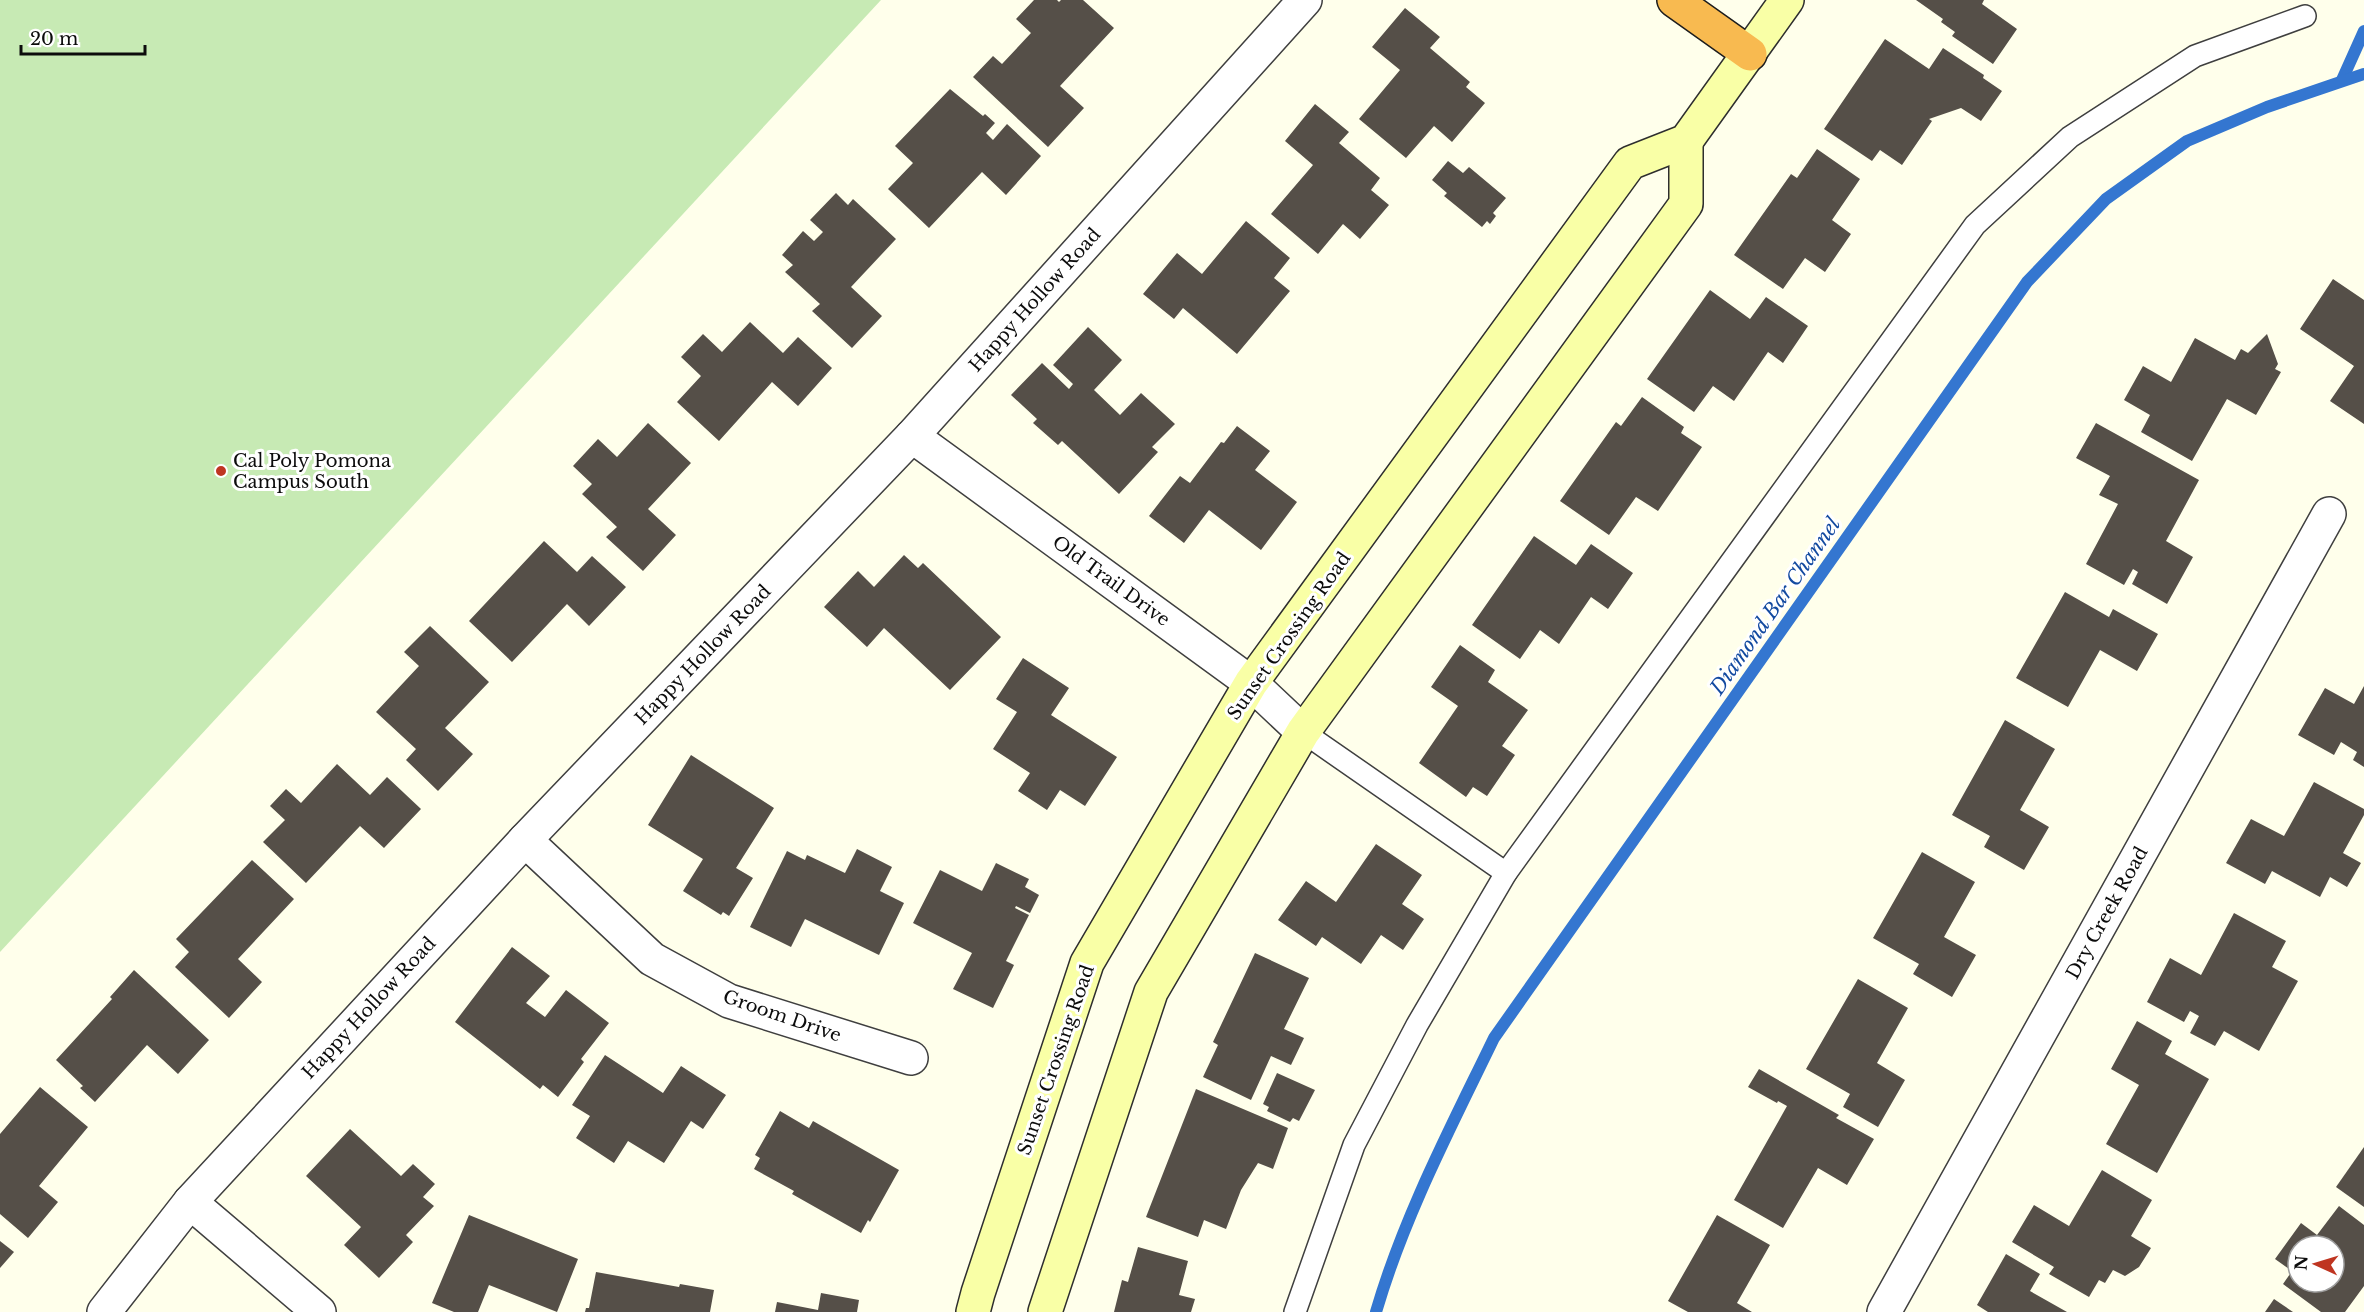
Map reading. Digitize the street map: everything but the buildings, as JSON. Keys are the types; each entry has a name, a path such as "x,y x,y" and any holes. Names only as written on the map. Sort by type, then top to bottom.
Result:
{"highway":[{"path":"1674,0 1750,54"}],"street":[{"name":"Happy Hollow Road","path":"104,1312 190,1202 525,840 912,436 1305,0"},
{"path":"1045,1312 1151,992 1303,732 1686,204 1686,141 1787,0"},
{"name":"Sunset Crossing Road","path":"974,1312 978,1293 1087,963 1251,683 1630,163 1686,141"},
{"name":"Old Trail Drive","path":"912,436 1251,683 1303,732"},
{"name":"Dry Creek Road","path":"1884,1312 2329,514"},
{"name":"Groom Drive","path":"525,840 652,959 729,1001 911,1058"},
{"path":"190,1202 319,1312"}],"lane":[{"path":"1295,1312 1354,1145 1418,1025 1506,873 1975,225 2070,137 2195,56 2305,16"},
{"path":"1303,732 1506,873"}],"green space":[{"name":"Cal Poly Pomona Campus South","path":"0,0 881,0 0,952"}],"waterway":[{"path":"2342,80 2364,31"},
{"name":"Diamond Bar Channel","path":"1376,1312 1387,1276 1414,1207 1494,1038 2027,282 2106,199 2187,141 2267,107 2364,74"}],"place":[{"name":"Cal Poly Pomona Campus South","path":"221,471"}]}
